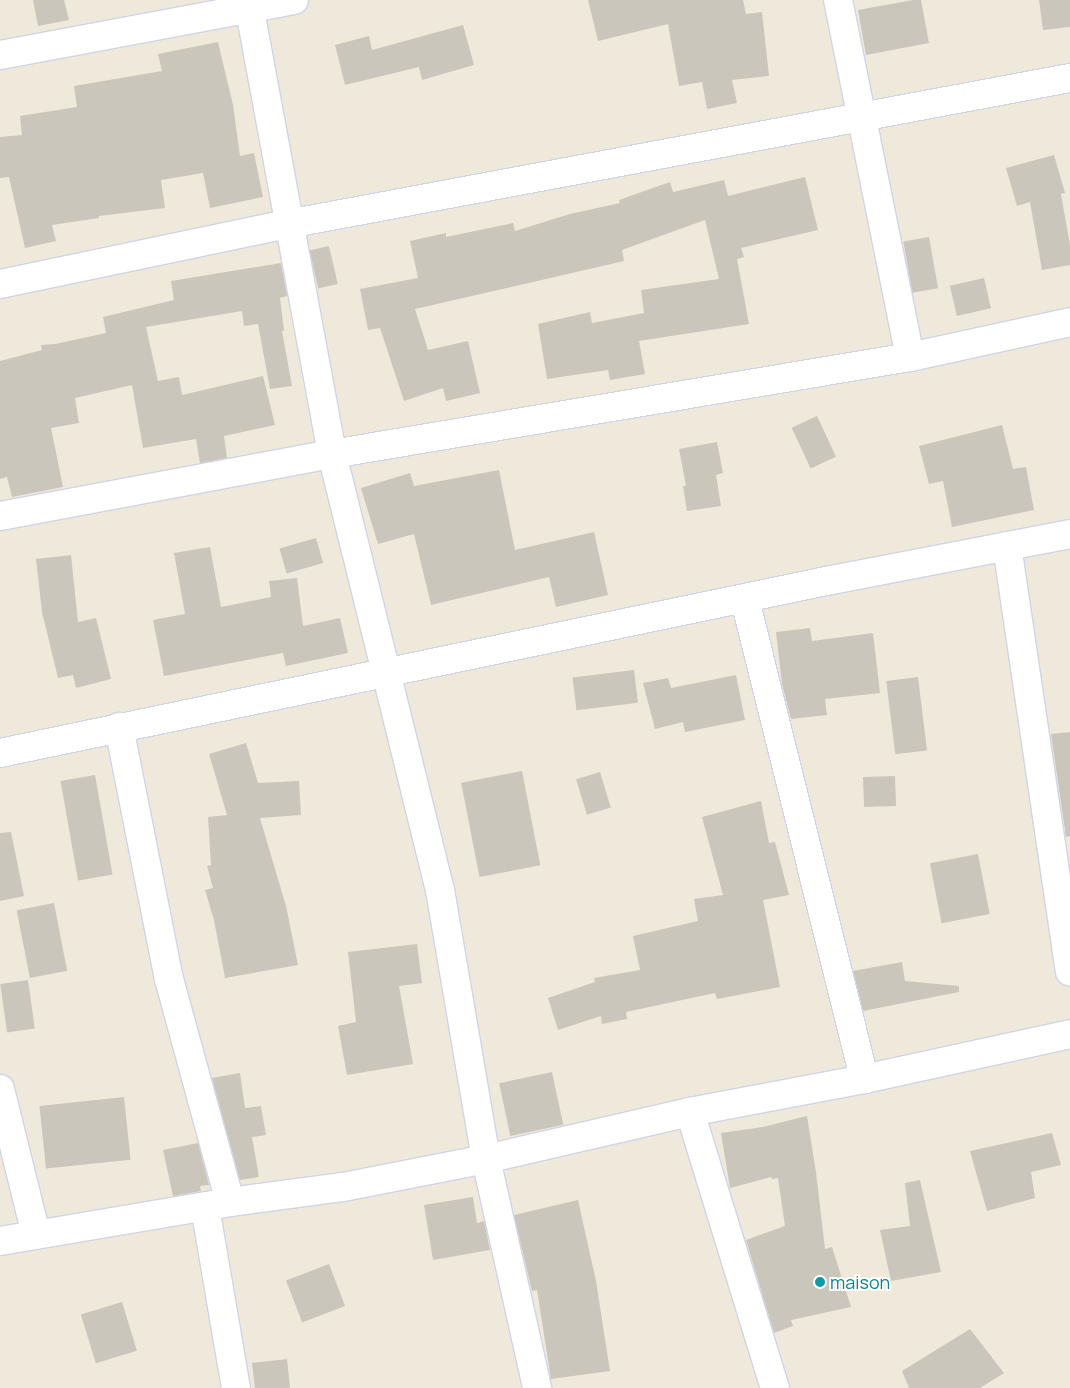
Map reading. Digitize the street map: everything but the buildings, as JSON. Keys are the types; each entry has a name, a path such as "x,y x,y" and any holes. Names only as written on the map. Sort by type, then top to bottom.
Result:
{"street":[{"path":"0,55 248,5 294,0"},
{"path":"838,0 910,357"},
{"path":"248,5 332,454 440,890 486,1159 537,1388"},
{"path":"0,284 288,224 1070,78"},
{"path":"0,516 332,454 910,357 1070,322"},
{"path":"0,753 119,727 1070,534"},
{"path":"1007,546 1070,972"},
{"path":"745,600 864,1078"},
{"path":"119,727 169,979 217,1205 236,1388"},
{"path":"0,1241 217,1205 343,1187 486,1159 690,1112 864,1078 1070,1034"},
{"path":"0,1089 36,1235"},
{"path":"690,1112 775,1388"}],"place":[{"name":"maison","path":"820,1282"}]}
